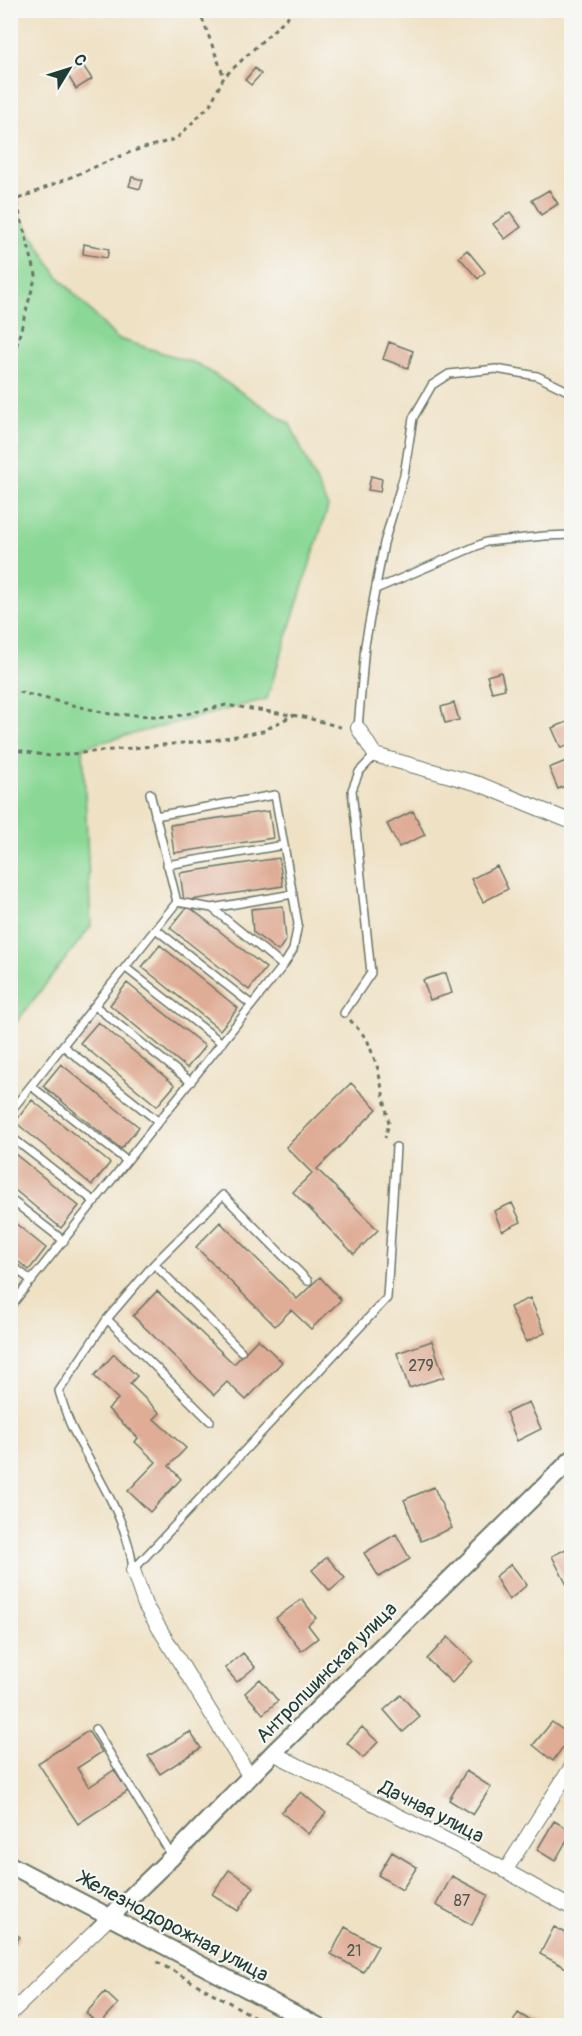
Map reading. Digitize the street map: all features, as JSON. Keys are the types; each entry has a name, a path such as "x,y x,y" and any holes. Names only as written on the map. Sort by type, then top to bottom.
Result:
{"street":[{"path":"358,729 375,755 479,784 572,822"},
{"name":"Антропшинская улица","path":"110,1917 572,1459"},
{"path":"133,1570 145,1605 250,1777"},
{"name":"Дачная улица","path":"273,1753 505,1871 572,1908"},
{"path":"505,1871 572,1767"},
{"name":"Железнодорожная улица","path":"10,1864 318,2025"},
{"path":"10,2014 110,1917"}],"lane":[{"path":"358,729 365,645 384,543 404,475 413,418 432,385 449,374 496,369 537,376 572,393"},
{"path":"376,589 486,542 572,535"},
{"path":"344,1013 371,973 352,790 359,772 375,755"},
{"path":"150,793 177,902"},
{"path":"10,1307 222,1043 293,950 298,924 275,795 155,816"},
{"path":"167,865 284,845"},
{"path":"177,902 212,908 292,894"},
{"path":"10,1112 177,902"},
{"path":"212,908 283,966"},
{"path":"157,930 252,1005"},
{"path":"126,968 222,1043"},
{"path":"95,1006 191,1082"},
{"path":"63,1046 159,1122"},
{"path":"31,1086 127,1161"},
{"path":"10,1136 95,1202"},
{"path":"133,1570 387,1298 396,1147"},
{"path":"133,1570 131,1550 104,1487 72,1428 59,1391 106,1319 154,1264 223,1195 308,1281"},
{"path":"10,1199 64,1240"},
{"path":"10,1264 32,1281"},
{"path":"154,1264 241,1351"},
{"path":"106,1319 210,1420"},
{"path":"95,1729 172,1857"}],"path":[{"path":"199,10 224,77"},
{"path":"10,200 16,201 133,151 176,139 210,105 224,77 295,10"},
{"path":"10,369 36,275 16,201"},
{"path":"10,690 110,714 172,717 226,705 293,715 343,728 358,729"},
{"path":"10,749 50,756 214,740 264,731 293,715"},
{"path":"344,1013 367,1039 378,1069 389,1123 385,1138"},
{"path":"148,1957 271,2025"}],"green space":[{"path":"10,200 57,275 116,338 198,364 290,424 328,507 267,699 83,747 91,926 11,1029"}],"building":[{"path":"82,64 92,79 76,89 67,74"},
{"path":"255,68 261,74 251,85 245,80"},
{"path":"132,177 143,180 140,189 129,186"},
{"path":"549,190 558,204 541,215 532,200"},
{"path":"510,212 521,227 505,239 493,224"},
{"path":"84,244 109,249 107,258 83,254"},
{"path":"467,250 485,272 478,279 459,257"},
{"path":"389,342 413,351 408,368 383,359"},
{"path":"371,476 382,479 380,492 368,490"},
{"path":"501,672 505,689 492,692 487,676"},
{"path":"454,703 459,720 445,723 441,707"},
{"path":"570,721 572,744 561,748 552,728"},
{"path":"566,761 572,774 572,783 558,789 549,768"},
{"path":"269,811 273,838 174,853 170,825"},
{"path":"413,811 425,835 399,847 387,824"},
{"path":"279,858 283,886 184,901 180,873"},
{"path":"497,866 508,889 483,902 471,879"},
{"path":"188,906 266,968 249,990 170,928"},
{"path":"283,906 286,940 278,951 253,932 251,909"},
{"path":"160,945 238,1008 220,1030 142,967"},
{"path":"446,973 452,993 430,1000 423,980"},
{"path":"127,983 205,1046 187,1068 110,1005"},
{"path":"98,1022 175,1085 157,1106 80,1043"},
{"path":"61,1064 139,1127 121,1149 43,1086"},
{"path":"351,1083 377,1109 317,1169 378,1230 354,1254 293,1192 312,1173 286,1147"},
{"path":"32,1100 110,1163 92,1185 15,1122"},
{"path":"10,1150 79,1206 61,1228 10,1186"},
{"path":"512,1203 521,1222 502,1231 494,1211"},
{"path":"10,1219 46,1248 29,1270 10,1255"},
{"path":"220,1222 297,1299 320,1277 341,1300 311,1329 291,1310 275,1326 196,1247"},
{"path":"157,1291 234,1364 258,1339 282,1362 246,1400 227,1382 214,1395 133,1316"},
{"path":"530,1298 545,1333 526,1342 510,1307"},
{"path":"432,1341 444,1377 409,1388 397,1353"},
{"path":"114,1354 137,1376 130,1384 160,1413 154,1419 186,1448 169,1466 181,1479 150,1512 128,1491 156,1462 135,1442 138,1438 108,1409 118,1399 94,1376"},
{"path":"529,1402 541,1429 517,1441 506,1413"},
{"path":"434,1487 452,1528 421,1541 404,1500"},
{"path":"396,1534 410,1559 379,1577 364,1553"},
{"path":"572,1546 572,1595 552,1556"},
{"path":"327,1557 345,1578 330,1591 312,1570"},
{"path":"511,1564 527,1585 509,1600 495,1577"},
{"path":"302,1599 316,1618 308,1625 318,1638 301,1651 276,1618"},
{"path":"448,1637 473,1661 452,1683 427,1659"},
{"path":"243,1653 255,1667 237,1682 225,1668"},
{"path":"260,1679 278,1701 263,1714 245,1693"},
{"path":"401,1695 420,1717 403,1732 384,1710"},
{"path":"552,1722 571,1736 553,1761 533,1745"},
{"path":"362,1727 378,1742 363,1758 347,1743"},
{"path":"88,1731 102,1752 77,1768 89,1787 114,1770 128,1791 78,1824 38,1763"},
{"path":"190,1732 201,1748 160,1774 148,1756"},
{"path":"466,1771 491,1787 473,1815 449,1800"},
{"path":"301,1792 326,1813 308,1834 281,1812"},
{"path":"554,1821 572,1831 555,1861 537,1850"},
{"path":"392,1852 417,1867 402,1890 378,1875"},
{"path":"229,1870 254,1887 238,1911 212,1894"},
{"path":"452,1876 488,1895 472,1925 436,1905"},
{"path":"345,1927 378,1946 363,1972 331,1954"},
{"path":"554,1927 572,1936 572,1971 540,1954"},
{"path":"10,1930 20,1937 10,1950"},
{"path":"105,1992 118,2004 99,2025 86,2013"},
{"path":"518,2013 539,2026 511,2026"}]}
